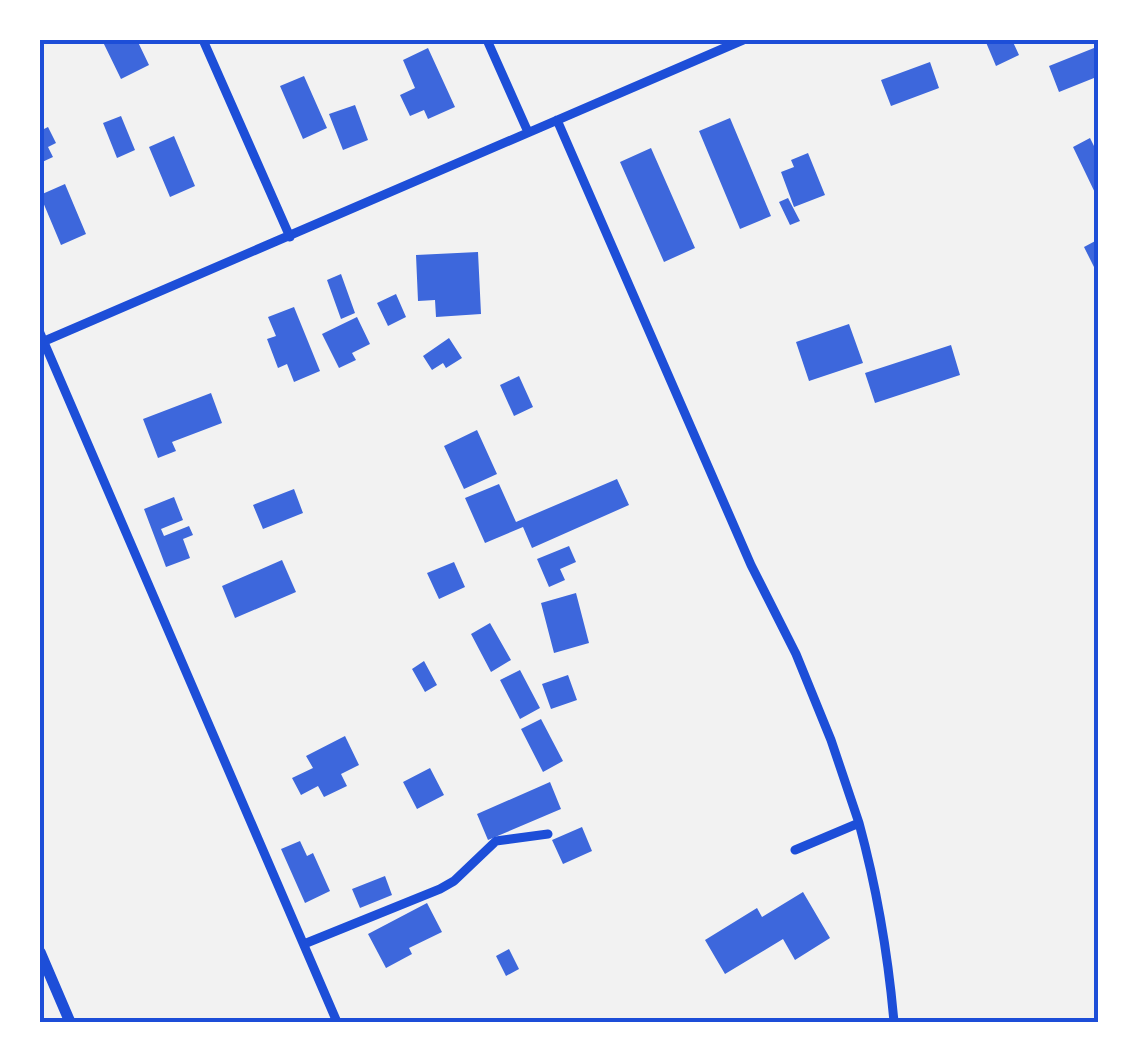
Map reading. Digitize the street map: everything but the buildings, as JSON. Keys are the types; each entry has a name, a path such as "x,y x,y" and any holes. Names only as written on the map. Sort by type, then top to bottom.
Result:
{"main road":[{"path":"40,952 70,1022"}],"street":[{"path":"203,40 290,237"},
{"path":"487,40 528,132"},
{"path":"336,1022 41,339 290,237 744,40"},
{"path":"558,120 831,740 860,823 875,882 894,1022"},
{"path":"795,850 860,823"},
{"path":"304,944 440,889 454,881 496,841 548,834"}]}
